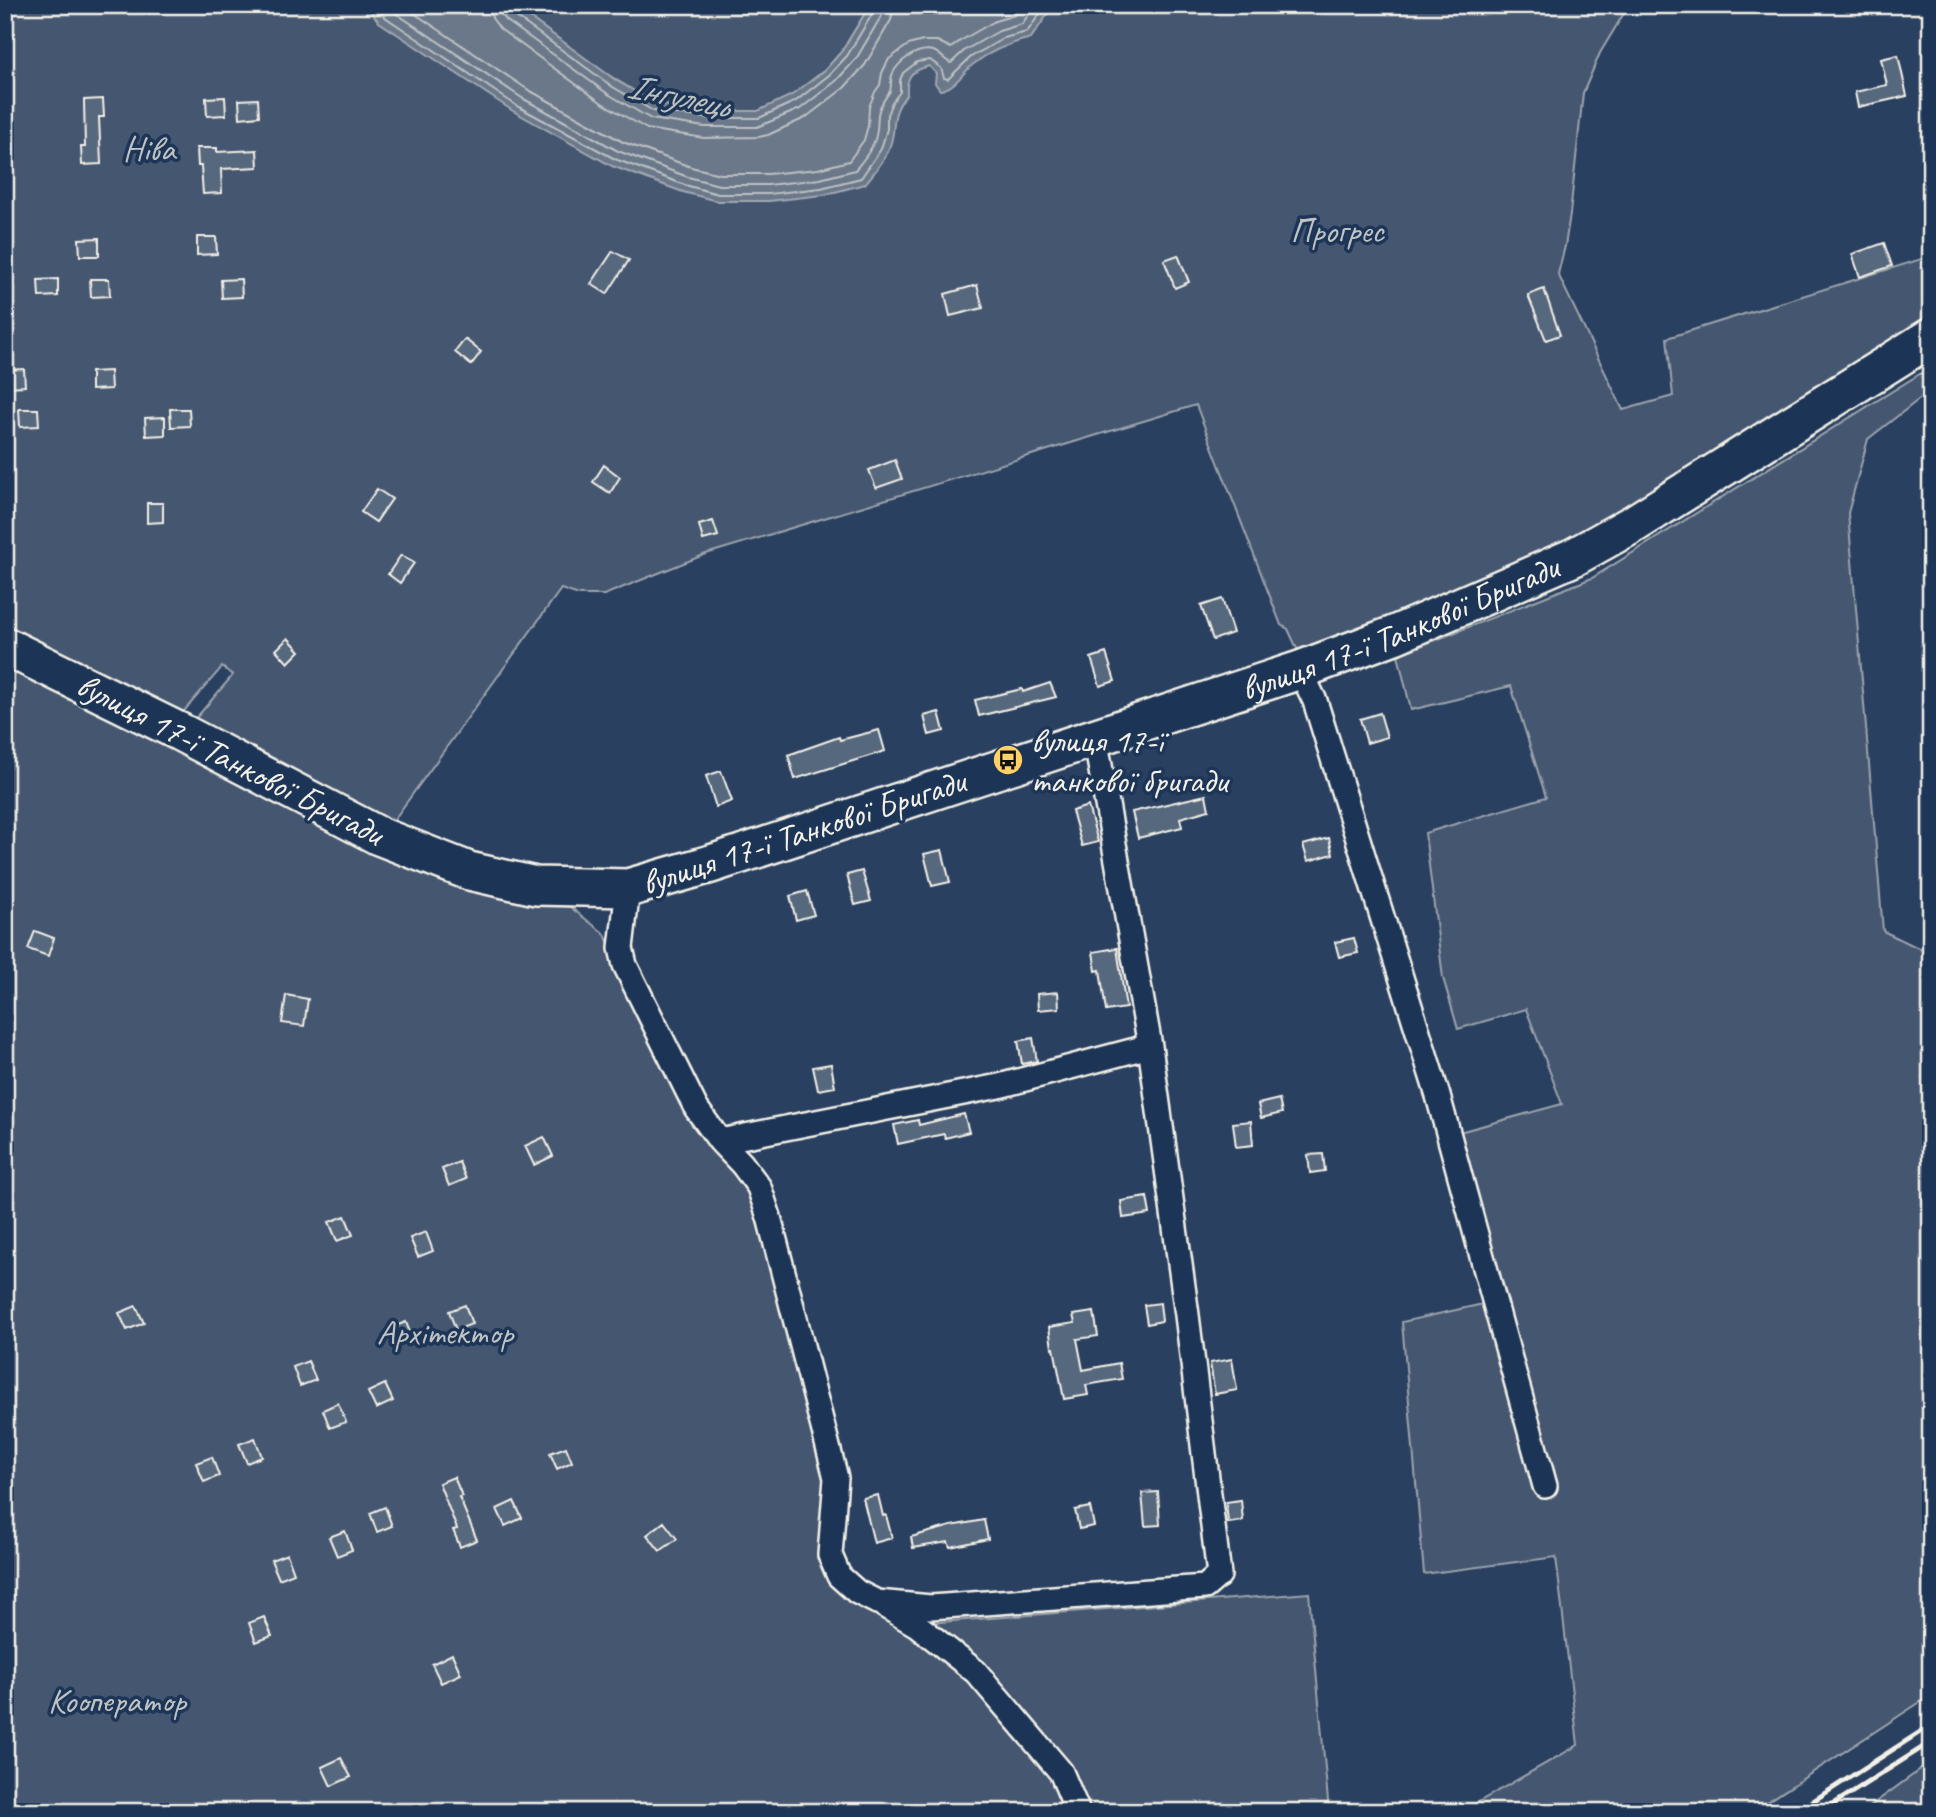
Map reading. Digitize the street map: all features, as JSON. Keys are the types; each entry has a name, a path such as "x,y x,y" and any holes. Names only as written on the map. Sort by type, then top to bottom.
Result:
{"main road":[{"name":"вулиця 17-ї Танкової Бригади","path":"5,646 177,731 379,836 456,866 536,886 628,888 711,864 1300,670 1394,635 1574,557 1635,523 1931,337"}],"street":[{"path":"1300,670 1315,701 1437,1096 1545,1486"},
{"path":"877,1602 931,1607 1205,1587 1219,1575 1150,1046 1095,737"},
{"path":"628,888 621,948 625,965 696,1108 759,1187 769,1217 836,1478 830,1555 839,1576 857,1592 917,1625 976,1672 1062,1772 1078,1812"},
{"path":"720,1140 999,1086 1150,1046"}],"green space":[{"name":"Прогрес","path":"5,5 381,5 591,142 888,92 998,5 1629,5 1600,53 1583,93 1570,214 1558,274 1623,410 1673,396 1667,338 1931,256 1931,322 1570,546 1300,655 1288,629 1281,625 1196,405 706,554 604,595 579,595 561,589 388,828 190,725 233,675 222,667 178,718 5,632"},
{"path":"499,5 870,5 842,51 825,70 758,124 657,105 570,51 569,46 524,14"},
{"path":"1931,367 1931,390 1868,439 1848,513 1883,931 1931,954 1931,1695 1752,1812 1461,1812 1578,1745 1556,1557 1424,1574 1402,1322 1501,1300 1452,1134 1562,1104 1526,1009 1458,1029 1443,978 1425,833 1546,797 1511,686 1411,710 1398,655 1592,578"},
{"name":"Архітектор","path":"5,660 172,743 373,854 459,888 570,907 605,934 619,970 751,1187 829,1482 833,1580 927,1623 1309,1593 1329,1812 5,1812"},
{"path":"1931,1763 1931,1812 1862,1812 1921,1769"}],"water":[{"path":"366,5 512,5 617,81 657,104 707,111 758,111 792,95 825,70 842,51 870,5 1054,5 1031,38 988,54 945,89 940,90 935,83 936,73 929,66 911,75 907,83 907,94 895,116 888,151 865,184 823,195 769,201 717,201 683,192 612,166 513,111 379,22"}],"building":[{"path":"1898,55 1907,96 1858,107 1855,92 1887,85 1881,59"},
{"path":"225,97 226,115 207,116 206,98"},
{"path":"103,99 104,117 99,117 101,164 82,165 81,147 85,147 84,100"},
{"path":"258,99 259,116 240,118 239,100"},
{"path":"197,148 217,148 217,152 257,150 258,167 221,169 222,193 203,194"},
{"path":"197,237 216,237 217,254 197,255"},
{"path":"99,238 99,256 80,256 79,239"},
{"path":"1884,243 1892,266 1860,277 1852,254"},
{"path":"613,251 629,260 607,294 591,284"},
{"path":"1178,255 1189,282 1175,288 1164,260"},
{"path":"58,279 58,296 39,297 38,280"},
{"path":"90,279 109,279 110,296 91,297"},
{"path":"241,279 242,297 222,298 221,280"},
{"path":"977,285 983,308 950,316 945,294"},
{"path":"1544,289 1560,335 1546,340 1528,295"},
{"path":"465,339 481,352 471,365 455,352"},
{"path":"24,369 25,386 6,387 5,370"},
{"path":"110,371 111,389 91,390 91,372"},
{"path":"19,409 38,409 39,426 20,427"},
{"path":"170,409 189,409 190,426 171,427"},
{"path":"165,417 165,435 146,436 145,418"},
{"path":"895,460 902,479 876,488 869,470"},
{"path":"604,465 620,477 610,493 593,482"},
{"path":"377,489 392,499 376,522 361,512"},
{"path":"147,503 163,503 163,522 147,523"},
{"path":"713,521 718,536 703,540 699,525"},
{"path":"401,555 414,563 400,583 388,574"},
{"path":"1222,599 1233,633 1213,640 1201,606"},
{"path":"288,638 300,651 288,663 276,650"},
{"path":"1106,653 1115,681 1100,686 1091,658"},
{"path":"1050,683 1056,697 979,716 975,700 1022,689 1023,692"},
{"path":"939,712 944,731 929,735 924,716"},
{"path":"1380,713 1387,737 1367,743 1360,719"},
{"path":"879,730 885,751 795,779 788,755 839,737 840,740"},
{"path":"721,771 732,801 716,807 706,776"},
{"path":"1206,795 1209,810 1180,818 1182,827 1138,838 1132,812"},
{"path":"1088,806 1098,842 1082,846 1072,811"},
{"path":"1329,838 1333,854 1308,861 1303,845"},
{"path":"942,850 950,882 932,886 924,854"},
{"path":"862,871 871,901 855,905 847,875"},
{"path":"807,891 814,915 796,920 790,896"},
{"path":"35,931 54,938 48,956 28,949"},
{"path":"1354,938 1358,953 1339,957 1335,942"},
{"path":"1117,948 1126,1008 1106,1011 1100,970 1096,971 1093,952"},
{"path":"1058,992 1059,1008 1038,1010 1037,994"},
{"path":"286,995 308,999 304,1026 282,1023"},
{"path":"1033,1038 1037,1061 1022,1064 1018,1041"},
{"path":"831,1064 835,1087 818,1090 813,1067"},
{"path":"1279,1099 1282,1113 1261,1118 1258,1104"},
{"path":"964,1114 969,1132 945,1138 944,1134 898,1144 894,1125 918,1120 919,1125"},
{"path":"1251,1121 1253,1145 1236,1147 1233,1123"},
{"path":"544,1137 553,1156 534,1165 525,1146"},
{"path":"1323,1154 1325,1171 1310,1173 1308,1155"},
{"path":"459,1162 466,1179 449,1186 442,1169"},
{"path":"1147,1197 1150,1214 1123,1218 1121,1201"},
{"path":"345,1216 353,1235 337,1241 329,1222"},
{"path":"426,1232 433,1251 418,1257 410,1238"},
{"path":"1160,1303 1162,1321 1147,1324 1144,1305"},
{"path":"465,1305 472,1324 456,1330 449,1311"},
{"path":"136,1306 144,1323 127,1330 119,1313"},
{"path":"1094,1312 1098,1336 1077,1339 1083,1370 1119,1363 1122,1379 1086,1385 1088,1395 1064,1399 1049,1327 1075,1323 1073,1315"},
{"path":"406,1322 412,1338 393,1345 387,1329"},
{"path":"1232,1359 1237,1390 1215,1394 1210,1363"},
{"path":"308,1361 316,1380 300,1386 293,1367"},
{"path":"385,1384 393,1401 376,1409 368,1392"},
{"path":"338,1403 346,1422 330,1428 323,1410"},
{"path":"255,1438 262,1457 247,1463 239,1444"},
{"path":"566,1447 572,1462 557,1469 550,1453"},
{"path":"212,1457 219,1476 204,1482 196,1463"},
{"path":"454,1477 462,1496 459,1497 477,1540 460,1547 453,1530 457,1529 439,1483"},
{"path":"1158,1492 1160,1525 1145,1526 1142,1493"},
{"path":"878,1495 892,1538 874,1543 863,1498"},
{"path":"1241,1500 1243,1521 1228,1523 1226,1502"},
{"path":"514,1501 522,1518 505,1526 497,1509"},
{"path":"385,1507 392,1526 377,1532 370,1513"},
{"path":"1090,1507 1094,1526 1079,1529 1075,1510"},
{"path":"984,1520 988,1539 950,1547 948,1542 913,1548 911,1537"},
{"path":"664,1522 677,1539 660,1551 647,1535"},
{"path":"345,1531 352,1550 337,1556 329,1537"},
{"path":"287,1554 294,1573 279,1579 271,1560"},
{"path":"264,1617 272,1636 256,1642 249,1623"},
{"path":"452,1654 461,1674 441,1683 432,1664"},
{"path":"341,1758 351,1777 331,1786 322,1767"}],"railway":[{"path":"1796,1812 1931,1725"},
{"path":"1821,1812 1931,1742"}],"place":[{"name":"вулиця 17-ї танкової бригади","path":"1008,760"}],"water label":[{"name":"Інгулець","path":"678,95"}],"park label":[{"name":"Ніва","path":"149,148"},
{"name":"Кооператор","path":"117,1700"}]}
